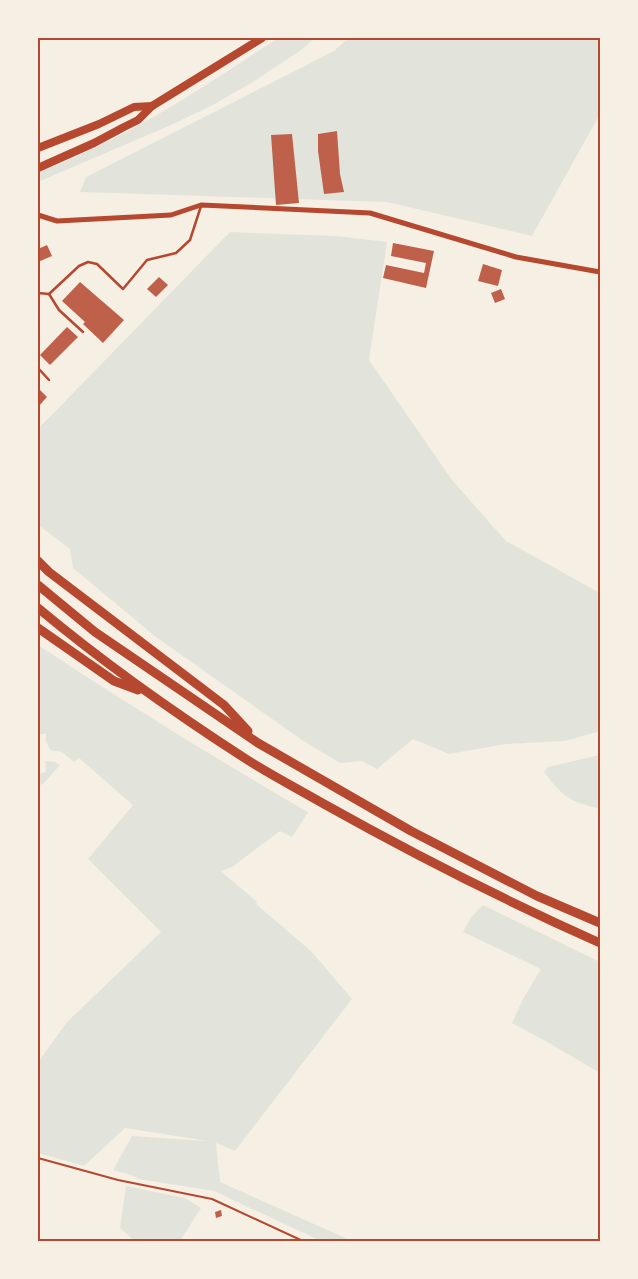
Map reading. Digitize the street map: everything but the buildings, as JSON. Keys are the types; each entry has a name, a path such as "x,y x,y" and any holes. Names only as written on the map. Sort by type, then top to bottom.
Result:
{"highway":[{"path":"38,561 57,578 224,705 258,742"},
{"path":"38,585 95,632 258,742 410,831 537,896 600,922"},
{"path":"38,608 85,648 247,760 399,846 527,910 600,943"},
{"path":"38,628 114,681 150,694"}],"main road":[{"path":"38,168 94,143 138,120 152,106 262,38"},
{"path":"38,148 134,107 152,106"}],"street":[{"path":"38,217 58,221 171,215 201,204 370,213 516,257 600,272"}],"lane":[{"path":"38,293 49,294 79,266 88,262 97,264 123,289 147,260 176,253 190,240 201,204"},
{"path":"49,294 59,310 83,332"},
{"path":"38,368 50,380"}],"path":[{"path":"38,1158 118,1180 212,1199 305,1242"}],"shaded area":[{"path":"278,38 315,38 301,50 253,82 211,106 38,182 38,172 101,145 132,129 191,94"},
{"path":"348,38 600,38 600,114 532,236 387,202 80,192 86,177 334,51"},
{"path":"230,232 336,236 387,242 369,360 452,480 506,541 600,593 600,731 565,741 506,744 449,754 413,739 377,769 362,761 340,763 302,740 156,637 73,568 70,549 38,525 38,429"},
{"path":"38,645 239,772 308,812 292,837 280,831 232,867 221,871 312,952 352,999 235,1151 216,1143 220,1182 352,1241 321,1241 214,1191 139,1179 113,1170 132,1136 207,1141 125,1128 84,1166 38,1153 38,1062 67,1022 161,932 88,859 133,805 79,758 74,762 62,752 50,750 46,741 46,734 38,734"},
{"path":"600,755 600,809 574,801 562,793 544,772 548,767"},
{"path":"45,761 55,762 60,765 43,784 38,785 38,774 46,772"},
{"path":"483,905 600,962 600,1073 512,1023 523,999 541,969 463,932 471,917"},
{"path":"126,1186 185,1198 201,1208 180,1241 135,1241 120,1228"}]}
